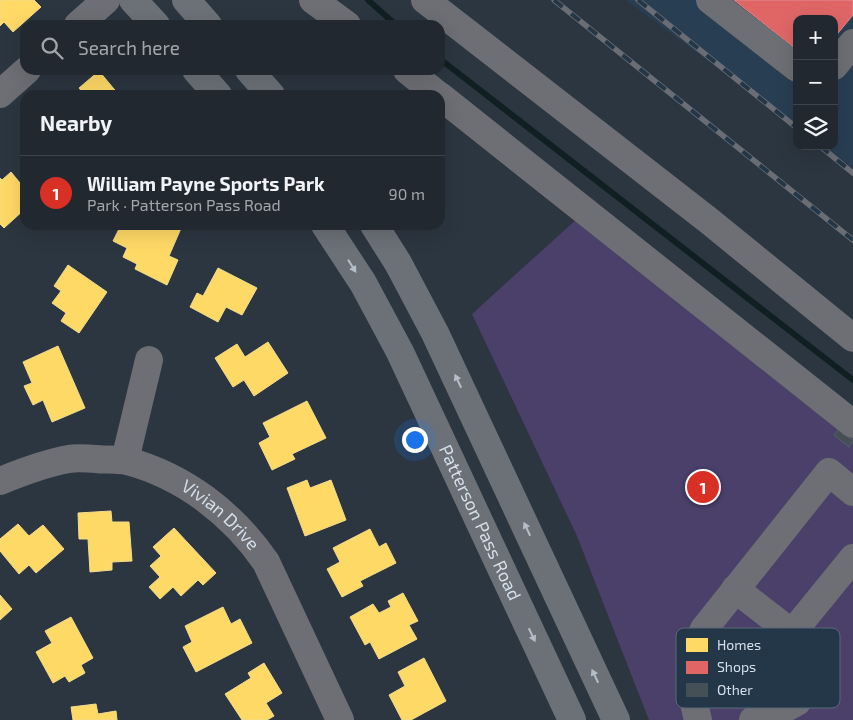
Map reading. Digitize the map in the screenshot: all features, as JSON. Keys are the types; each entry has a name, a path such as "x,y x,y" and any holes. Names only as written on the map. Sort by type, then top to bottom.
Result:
{"main road":[{"path":"133,0 151,20"},
{"path":"186,0 204,20"},
{"path":"200,75 214,90"},
{"path":"253,75 267,90"},
{"name":"Patterson Pass Road","path":"328,230 363,283 400,352 572,720"},
{"path":"377,230 398,263 435,333 616,720"}],"street":[{"path":"84,20 106,0"},
{"path":"313,0 341,20"},
{"path":"425,0 708,220 853,338"},
{"path":"710,0 793,65"},
{"path":"838,61 853,42"},
{"path":"0,94 21,75"},
{"path":"412,75 431,90"},
{"path":"445,101 853,424"},
{"path":"125,460 149,360"},
{"name":"Vivian Drive","path":"0,480 27,470 71,458 125,460 152,470 191,489 230,518 253,543 266,562 340,720"},
{"path":"705,628 829,472 853,492"},
{"path":"796,628 853,558"},
{"path":"735,589 786,628"},
{"path":"753,720 769,717 786,708"}],"shaded area":[{"path":"626,0 853,0 853,168 829,150 838,150 838,15 793,15 793,123"},
{"path":"579,217 853,438 853,720 649,720 577,536 472,314"}],"building: Homes":[{"path":"0,0 34,0 41,7 26,20 20,20 20,26 13,32 4,22 0,26"},
{"path":"94,75 102,75 115,90 81,90 79,88"},
{"path":"11,172 20,183 20,214 4,228 0,224 0,178 2,180"},
{"path":"118,230 180,230 169,256 178,260 167,285 135,269 137,264 123,257 127,248 113,241"},
{"path":"68,265 107,292 79,333 61,321 66,313 52,303 61,291 54,286"},
{"path":"218,268 257,288 242,315 226,307 218,322 190,307 197,293 203,296"},
{"path":"268,342 288,373 254,396 244,380 233,387 215,358 237,344 245,357"},
{"path":"58,346 85,408 52,422 43,400 33,405 24,386 32,383 23,362"},
{"path":"307,401 326,438 292,454 295,459 272,470 259,443 270,437 263,423"},
{"path":"307,480 310,488 331,480 346,520 305,536 287,488"},
{"path":"111,511 112,522 129,522 132,561 112,562 112,570 90,572 88,539 79,539 78,513"},
{"path":"18,524 29,536 43,525 64,549 36,573 29,565 19,574 0,551 0,539"},
{"path":"174,528 216,573 203,585 198,580 181,596 173,587 160,599 149,587 160,577 150,566 161,556 153,547"},
{"path":"370,529 379,547 386,543 396,563 360,581 363,586 342,597 327,569 340,562 333,548"},
{"path":"403,593 418,621 409,625 417,639 379,659 370,642 365,645 350,617 373,604 379,613 391,607 388,601"},
{"path":"0,595 12,609 0,620"},
{"path":"223,607 231,624 240,619 252,643 196,672 183,647 192,642 185,626"},
{"path":"71,617 93,658 81,665 85,673 69,682 65,676 53,683 36,652 52,643 45,631"},
{"path":"424,658 446,701 411,720 402,720 389,695 405,686 398,672"},
{"path":"264,663 282,693 266,703 274,716 267,720 242,720 225,694 251,678 248,673"},
{"path":"96,704 98,714 116,711 117,720 73,720 71,707"}],"building: Shops":[{"path":"734,0 853,0 853,15 838,33 838,15 793,15 793,47"}],"building: Other":[{"path":"839,429 853,440 849,447 834,435"}],"waterway":[{"path":"368,0 390,20"},
{"path":"445,63 853,380"}],"railway":[{"path":"554,0 853,240"},
{"path":"638,0 793,125"},
{"path":"825,150 853,173"}],"place":[{"name":"William Payne Sports Park","path":"703,487"}]}
